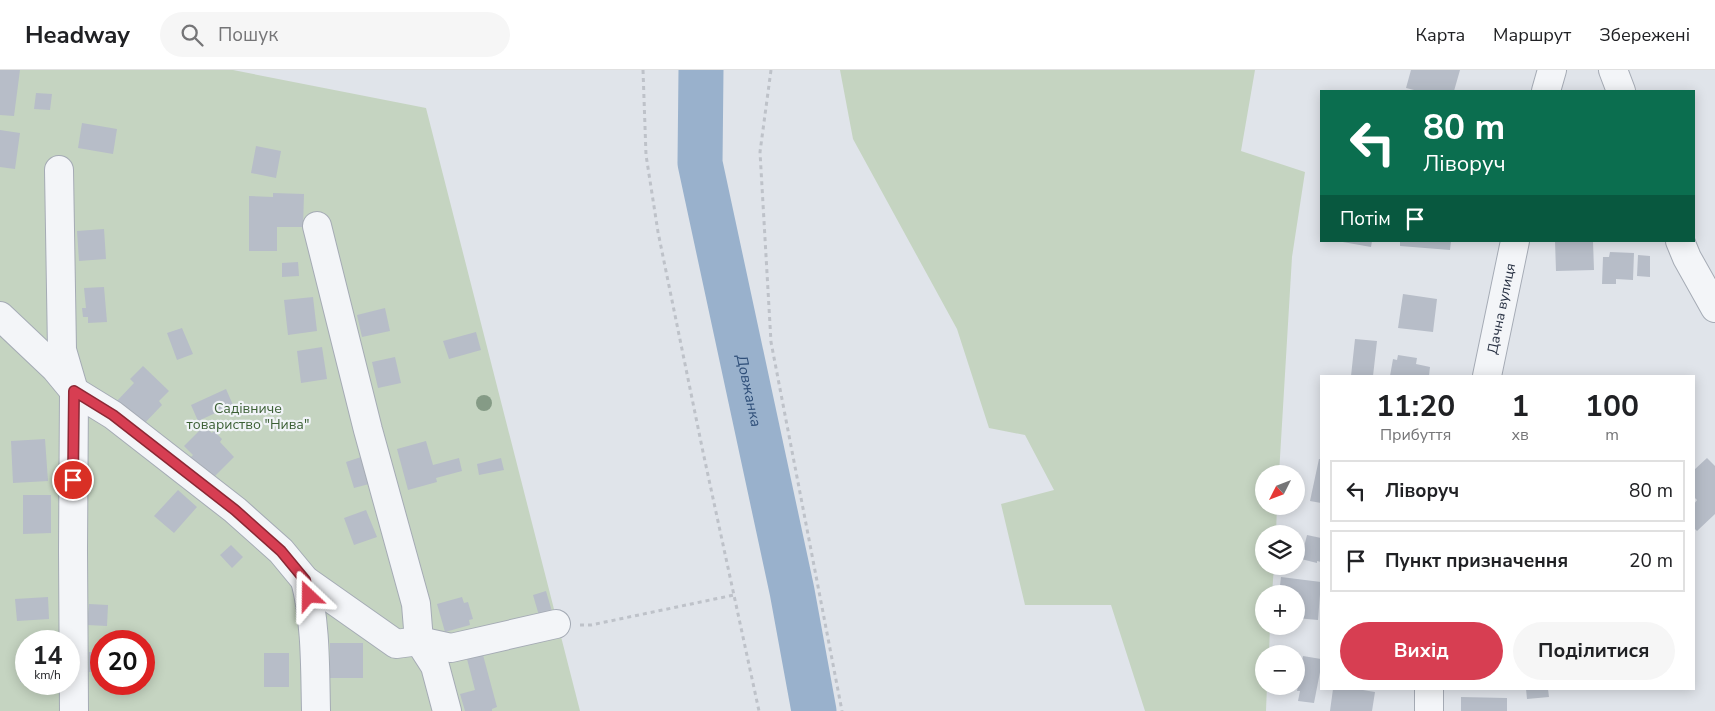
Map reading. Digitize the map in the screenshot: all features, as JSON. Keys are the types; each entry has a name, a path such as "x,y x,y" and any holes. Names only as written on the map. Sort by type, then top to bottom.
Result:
{"street":[{"path":"1546,90 1552,70"},
{"path":"1613,70 1621,90"},
{"path":"59,170 62,350 74,391 72,551 74,711"},
{"path":"317,226 368,430 416,604 419,641 435,666 447,711"},
{"name":"Дачна вулиця","path":"1488,375 1515,242"},
{"path":"1680,242 1687,258 1715,308"},
{"path":"0,316 55,368 74,391 113,415 235,510 281,551 305,580 396,644 419,641 450,648 556,624"},
{"path":"305,580 309,596 314,654 316,711"},
{"path":"1429,690 1429,711"}],"path":[{"path":"643,70 646,155 658,232 759,711"},
{"path":"771,70 760,152 771,342 842,711"},
{"path":"556,624 591,625 734,595"}],"green space":[{"name":"Садівниче товариство \"Нива\"","path":"0,70 233,70 426,108 580,711 0,711"},
{"path":"840,70 1255,70 1241,151 1305,172 1292,257 1280,465 1255,465 1255,515 1277,515 1276,525 1255,525 1255,575 1273,575 1273,585 1255,585 1255,635 1270,635 1269,645 1255,645 1255,695 1267,695 1266,711 1145,711 1111,605 1025,605 1001,504 1054,490 1025,435 989,428 957,329 853,139"}],"building":[{"path":"0,70 20,70 14,116 0,115"},
{"path":"1411,70 1460,70 1454,90 1414,90 1406,88"},
{"path":"36,93 52,94 50,110 34,109"},
{"path":"82,123 117,129 113,154 78,148"},
{"path":"0,130 20,133 15,169 0,167"},
{"path":"256,146 281,151 276,178 251,173"},
{"path":"273,193 304,194 303,227 277,227 277,251 249,251 249,196 273,197"},
{"path":"104,229 106,259 79,261 77,231"},
{"path":"1343,242 1372,242 1371,247"},
{"path":"1400,242 1451,242 1450,250 1400,246"},
{"path":"1555,242 1593,242 1594,270 1556,271"},
{"path":"1610,252 1634,253 1633,280 1616,279 1616,284 1602,284 1603,257 1609,257"},
{"path":"1638,255 1650,256 1650,277 1637,276"},
{"path":"298,262 299,276 282,277 282,263"},
{"path":"104,287 107,322 88,323 88,317 83,317 82,308 86,308 84,288"},
{"path":"1403,294 1437,299 1433,332 1398,328"},
{"path":"313,297 317,331 288,335 284,300"},
{"path":"385,308 390,331 362,337 357,315"},
{"path":"182,328 193,354 177,360 167,333"},
{"path":"476,332 481,350 449,359 443,341"},
{"path":"1355,339 1377,341 1373,375 1351,375"},
{"path":"322,347 327,379 301,383 297,351"},
{"path":"1398,355 1417,358 1416,364 1430,367 1429,375 1390,375 1393,359 1397,360"},
{"path":"395,357 401,383 378,388 372,362"},
{"path":"143,366 169,391 159,401 162,405 141,427 116,402 134,383 130,379"},
{"path":"226,389 233,405 198,421 191,405"},
{"path":"204,426 212,433 214,431 222,439 220,442 234,457 214,477 200,464 197,467 189,459 193,455 184,446"},
{"path":"45,439 48,481 13,483 11,441"},
{"path":"426,441 433,465 459,458 462,471 436,478 437,482 408,490 397,449"},
{"path":"361,457 369,484 354,488 346,462"},
{"path":"501,458 504,470 479,475 477,464"},
{"path":"1707,458 1715,466 1715,514 1697,531 1695,529 1695,503 1697,500 1695,498 1695,469"},
{"path":"1319,459 1320,459 1320,503 1310,501"},
{"path":"178,490 197,507 174,533 154,516"},
{"path":"23,495 51,495 51,533 23,534"},
{"path":"366,510 377,537 354,545 344,518"},
{"path":"1307,535 1320,538 1320,562 1317,561 1317,563 1305,560"},
{"path":"231,545 243,557 232,568 220,555"},
{"path":"1281,577 1320,582 1318,620 1305,619 1305,585 1280,585"},
{"path":"546,591 553,615 540,619 533,595"},
{"path":"48,597 49,619 17,621 15,599"},
{"path":"462,597 464,603 468,602 473,619 469,620 470,625 445,632 437,604"},
{"path":"89,604 108,605 107,626 87,625"},
{"path":"330,643 363,643 363,678 330,678"},
{"path":"89,652 90,652 90,672"},
{"path":"264,653 289,653 289,687 264,687"},
{"path":"483,655 497,707 492,709 492,711 465,711 460,694 475,690 467,659"},
{"path":"1305,656 1320,659 1320,672 1314,703 1298,701 1299,695 1305,695"},
{"path":"1333,690 1375,692 1372,711 1330,711"},
{"path":"1526,690 1548,690 1549,697 1527,699"},
{"path":"1461,697 1507,698 1507,711 1461,711"}],"waterway":[{"name":"Довжанка","path":"701,70 700,163 792,591 814,711"}],"route":[{"path":"73,480 74,391 113,415 235,510 281,551 305,580 309,596"}]}
